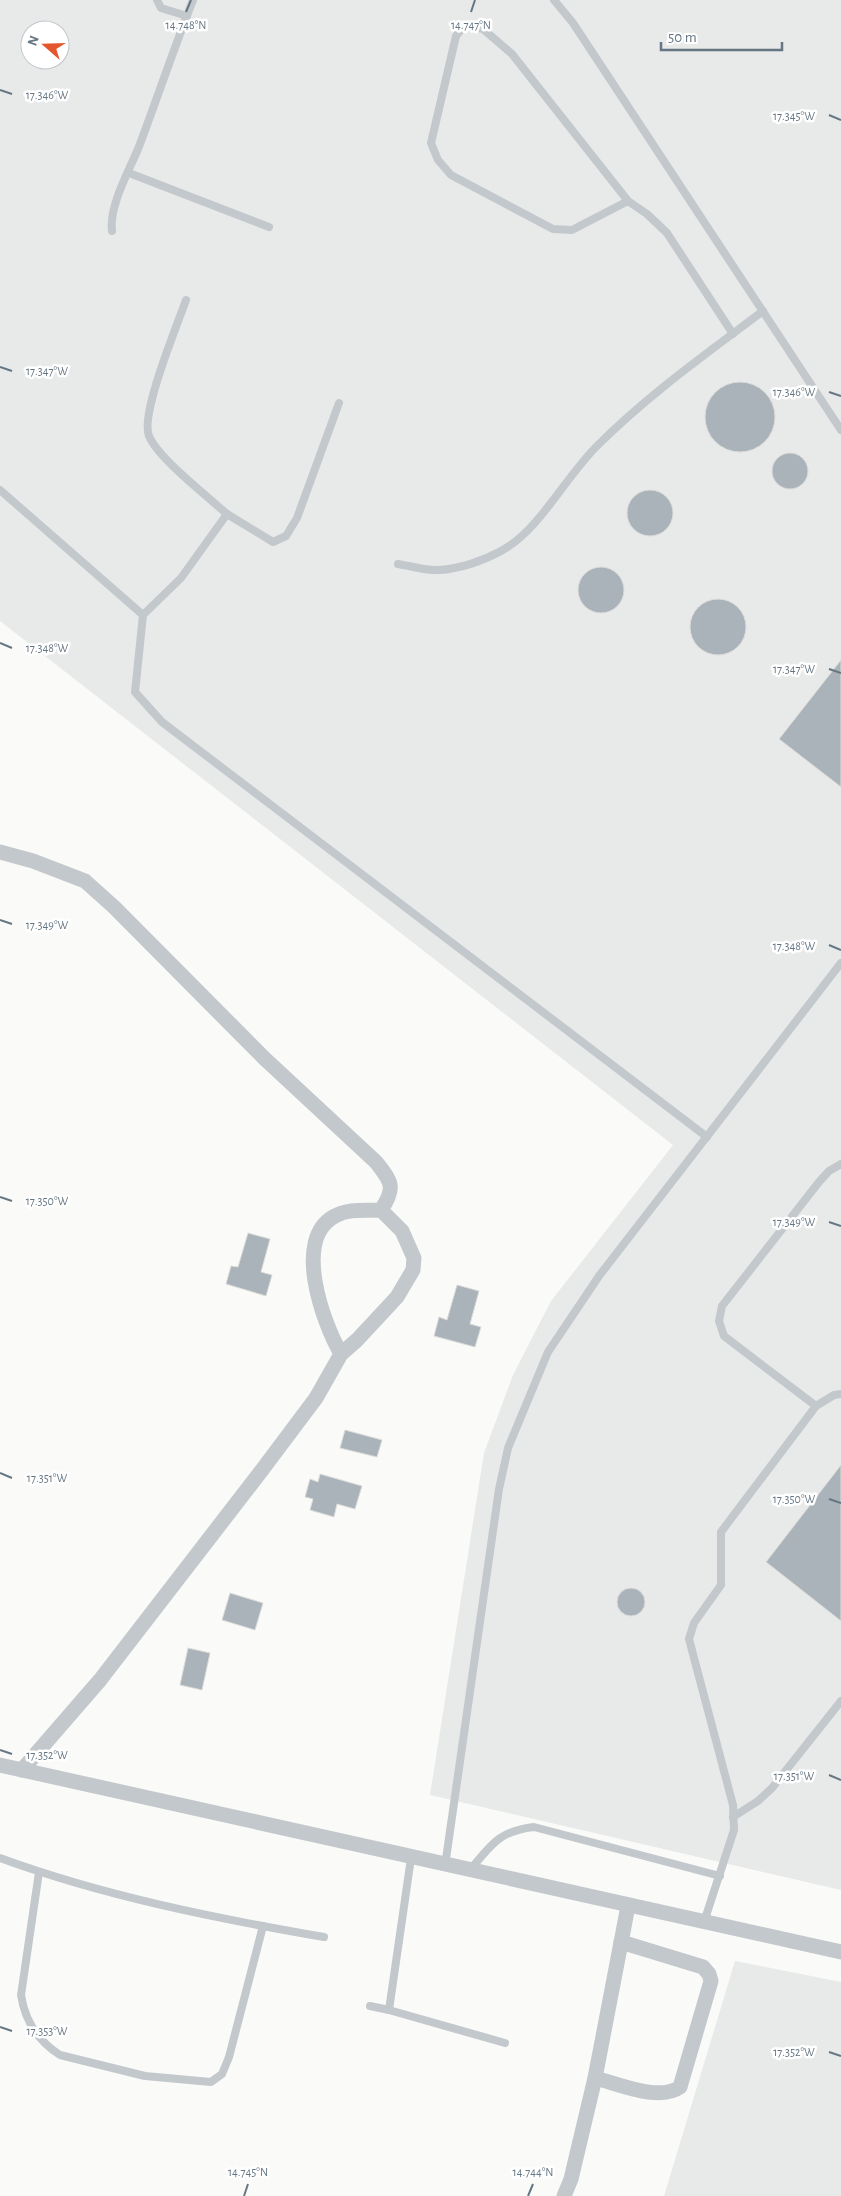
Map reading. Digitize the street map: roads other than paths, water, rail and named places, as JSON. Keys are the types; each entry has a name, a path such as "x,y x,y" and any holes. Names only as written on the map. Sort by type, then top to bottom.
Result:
{"street":[{"path":"0,852 50,867 85,881 114,907 264,1058 376,1162 388,1177 392,1186 390,1195 381,1210"},
{"path":"22,1770 100,1680 262,1470 316,1398 341,1354 357,1340 397,1297 413,1270 414,1258 402,1231 381,1210 350,1211 335,1216 324,1225 316,1241 314,1257 320,1305 331,1336 341,1354"},
{"path":"0,1765 445,1866 841,1952"},
{"path":"564,2196 571,2179 595,2078 628,1906"},
{"path":"595,2078 660,2095 672,2093 680,2087 710,1981 709,1974 703,1967 621,1942"}],"lane":[{"path":"158,0 161,8 187,16"},
{"path":"112,231 110,219 113,209 129,173 194,0"},
{"path":"554,0 574,23 841,430"},
{"path":"628,201 572,230 552,229 451,175 438,160 431,143 456,36 465,25 483,30 512,54 628,201 647,214 667,233 733,334"},
{"path":"129,173 269,227"},
{"path":"186,300 148,410 148,435 160,452 227,514 273,542 286,536 297,518 339,403"},
{"path":"398,564 438,570 466,565 501,551 530,528 569,476 597,445 655,393 763,311"},
{"path":"0,490 142,615"},
{"path":"227,514 181,578 142,615 135,692 162,722 707,1137"},
{"path":"445,1866 473,1680 493,1524 508,1448 548,1352 599,1276 841,963"},
{"path":"816,1406 724,1336 719,1321 722,1306 818,1182 829,1171 841,1164"},
{"path":"704,1922 734,1830 734,1805 689,1639 694,1623 721,1584 721,1532 816,1406 834,1395 841,1394"},
{"path":"734,1817 758,1801 772,1788 841,1701"},
{"path":"470,1871 491,1846 512,1830 534,1827 720,1876"},
{"path":"0,1858 39,1872 151,1903 263,1926 324,1936"},
{"path":"389,2010 411,1858"},
{"path":"39,1872 21,1995 24,2012 30,2026 49,2048 60,2055 135,2073 212,2082 222,2074 229,2057 263,1926"},
{"path":"370,2006 505,2043"}]}
